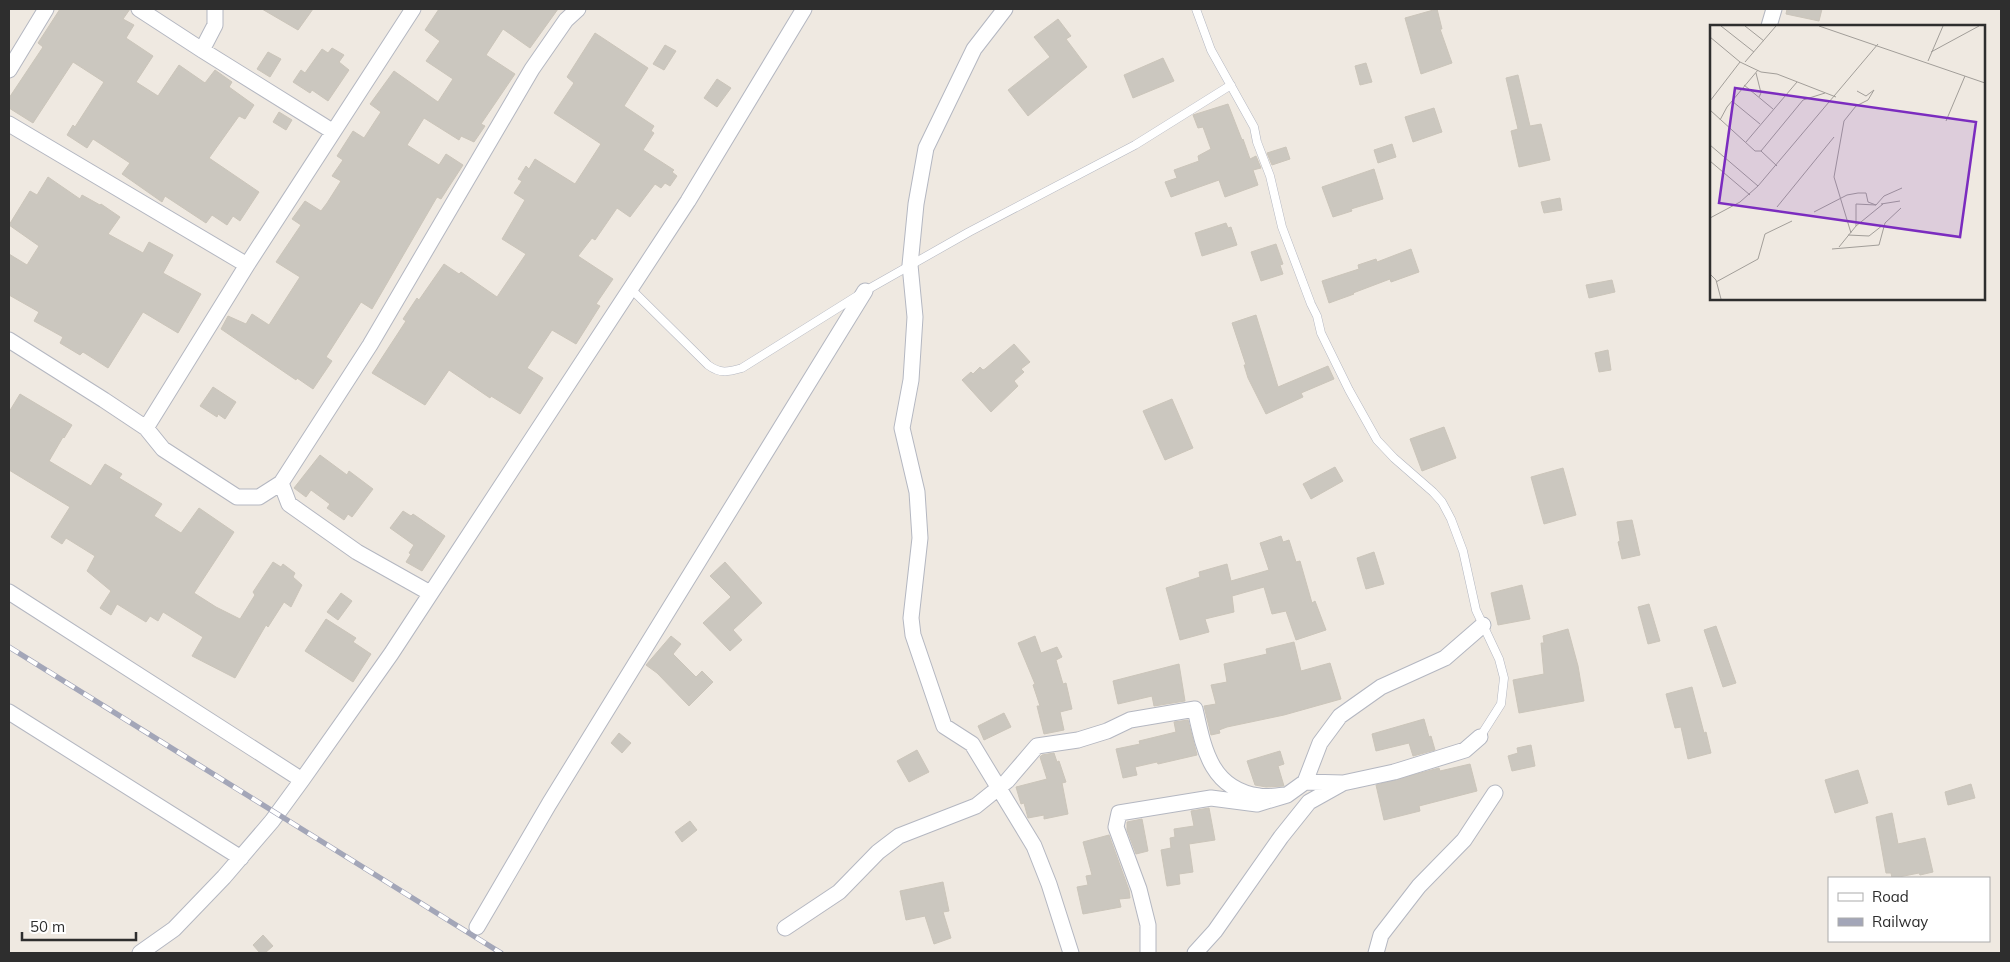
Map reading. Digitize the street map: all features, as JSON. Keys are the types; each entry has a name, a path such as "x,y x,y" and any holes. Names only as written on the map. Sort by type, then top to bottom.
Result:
{"street":[{"path":"9,70 46,9"},
{"path":"139,9 332,132"},
{"path":"202,50 216,25 215,9"},
{"path":"146,428 247,265 413,9"},
{"path":"9,340 146,428 163,449 237,497 259,497 281,483 370,345 532,69 566,20 578,9"},
{"path":"140,953 174,929 272,822 391,654 688,200 804,9"},
{"path":"1005,9 974,49 926,148 916,204 910,265 914,335 911,380 902,428 917,492 920,538 912,600 913,635 944,726 972,744 1034,846 1049,884 1071,953"},
{"path":"1769,25 1774,9"},
{"path":"9,124 247,265"},
{"path":"477,927 549,804 865,291"},
{"path":"281,483 288,504 357,552 430,593"},
{"path":"9,592 302,780"},
{"path":"1148,953 1148,925 1140,889 1116,827 1119,813 1211,798 1258,804 1287,795 1305,782 1320,743 1340,716 1380,688 1444,658 1483,625"},
{"path":"785,928 839,892 878,852 898,836 976,806 998,788 1037,746 1078,740 1107,731 1130,720 1195,709 1200,732 1211,764 1220,778 1242,792 1260,797 1287,795"},
{"path":"9,712 241,858"},
{"path":"1305,782 1343,783 1394,772 1465,750 1480,738"},
{"path":"1195,953 1215,931 1281,837 1309,802 1343,783"},
{"path":"1367,953 1419,886 1464,840 1495,793"},
{"path":"1376,953 1381,935"}],"lane":[{"path":"1196,9 1211,50 1254,127 1257,142 1270,176 1282,227 1317,316 1321,333 1349,390 1377,440 1442,502 1451,518 1463,551 1474,603 1500,659 1504,678 1501,704 1480,738"},
{"path":"630,288 714,370 728,372 742,368 865,291 1047,190 1135,145 1231,85"}],"building":[{"path":"60,9 130,9 123,19 134,25 126,38 153,56 136,82 158,96 179,65 205,83 215,70 232,82 229,87 254,105 245,119 239,116 209,158 259,192 240,221 233,216 227,225 212,215 206,223 165,196 162,202 122,174 130,163 93,139 87,148 67,135 73,125 75,127 104,82 73,62 33,123 9,108 9,98 43,47 38,43"},
{"path":"262,9 313,9 298,30"},
{"path":"439,9 558,9 530,48 503,29 486,55 515,74 481,124 485,126 474,142 461,136 459,140 424,118 407,145 439,165 446,154 463,165 441,199 437,197 372,309 361,302 326,357 332,361 313,389 297,378 296,380 221,329 228,316 246,324 252,314 269,325 300,277 276,262 301,225 292,219 305,201 321,211 327,203 341,181 332,176 343,160 337,156 353,131 364,138 381,112 370,104 394,71 438,102 453,79 426,61 440,41 425,30"},
{"path":"1437,9 1442,29 1440,29 1452,63 1421,74 1405,18"},
{"path":"1787,9 1822,9 1819,21 1786,14"},
{"path":"1058,19 1071,36 1066,39 1087,67 1028,116 1008,90 1050,57 1034,37"},
{"path":"595,33 648,68 624,106 654,126 651,131 654,133 643,150 674,170 672,172 677,176 670,186 665,183 661,188 655,184 630,217 617,208 595,240 592,238 578,256 613,279 596,304 600,306 576,344 552,330 527,368 543,378 520,414 491,396 490,398 449,370 425,405 372,373 406,321 403,319 444,264 459,274 461,272 497,297 526,254 502,239 525,200 514,193 522,181 518,179 526,166 529,169 535,159 575,184 601,144 554,113 574,83 567,77"},
{"path":"665,45 676,51 664,70 653,64"},
{"path":"332,48 344,55 339,62 349,70 328,101 312,90 310,93 293,82 301,70 305,73 322,49 328,53"},
{"path":"268,52 281,59 270,77 257,69"},
{"path":"1163,58 1174,81 1133,98 1124,75"},
{"path":"1366,63 1372,82 1360,85 1355,66"},
{"path":"1518,75 1530,126 1541,124 1550,160 1519,167 1511,131 1518,129 1506,78"},
{"path":"717,79 731,88 717,107 704,98"},
{"path":"1228,104 1250,159 1256,156 1261,168 1253,170 1258,185 1225,197 1219,180 1171,197 1165,182 1177,178 1174,170 1199,161 1198,156 1211,149 1203,127 1198,128 1193,115"},
{"path":"1434,108 1442,132 1413,142 1405,117"},
{"path":"279,112 292,120 286,130 273,122"},
{"path":"1392,144 1396,157 1378,163 1374,150"},
{"path":"1286,147 1290,159 1272,165 1267,153"},
{"path":"1374,169 1383,199 1333,217 1322,187"},
{"path":"48,177 80,199 82,195 101,204 120,217 108,234 143,253 149,242 173,255 163,273 201,294 178,333 143,312 108,368 83,352 80,355 60,343 63,337 34,321 39,312 9,295 9,254 27,265 39,246 9,225 30,191 37,195"},
{"path":"1560,198 1562,210 1544,213 1541,202"},
{"path":"1226,223 1228,228 1231,227 1237,245 1202,256 1195,233"},
{"path":"1276,244 1283,264 1280,265 1283,274 1261,281 1251,252"},
{"path":"1411,249 1419,272 1391,282 1390,279 1329,303 1322,281 1359,269 1358,265 1376,259 1377,262"},
{"path":"1612,280 1615,292 1589,298 1586,285"},
{"path":"1256,315 1278,387 1328,366 1334,379 1301,393 1303,397 1266,414 1248,378 1244,365 1246,365 1232,323"},
{"path":"1014,344 1030,362 1021,369 1024,372 1014,381 1018,386 991,412 962,380 971,372 973,374 980,367 983,370 985,369"},
{"path":"1608,350 1611,370 1599,372 1595,353"},
{"path":"213,387 236,402 225,419 218,414 217,417 200,406"},
{"path":"20,394 72,425 49,461 91,486 105,464 122,474 119,478 162,504 154,516 181,533 199,508 234,532 194,593 240,619 255,595 253,592 273,562 281,567 283,564 295,573 293,577 302,585 291,607 284,602 268,627 266,625 235,678 192,656 203,637 163,612 158,621 150,616 146,622 117,604 111,615 100,608 111,591 87,571 95,556 66,538 62,544 51,537 70,507 9,470 9,412"},
{"path":"1172,399 1193,448 1165,460 1143,411"},
{"path":"1444,427 1456,458 1422,471 1410,439"},
{"path":"320,455 347,475 349,471 373,489 352,517 348,514 344,520 327,508 330,504 311,490 306,497 294,488"},
{"path":"1335,467 1343,481 1311,499 1303,484"},
{"path":"1563,468 1576,515 1544,524 1531,477"},
{"path":"403,511 411,516 413,514 445,536 422,571 406,562 414,545 390,528"},
{"path":"1632,520 1640,555 1622,559 1618,542 1620,541 1617,522"},
{"path":"1281,536 1283,542 1289,540 1296,562 1300,561 1312,603 1315,601 1326,630 1296,640 1286,611 1272,614 1264,587 1232,596 1234,612 1205,619 1209,632 1180,640 1166,588 1200,577 1199,572 1227,564 1231,581 1269,570 1260,543"},
{"path":"1374,552 1384,584 1366,589 1357,558"},
{"path":"725,562 762,603 733,630 742,640 730,651 703,623 731,597 710,576"},
{"path":"1522,585 1530,619 1498,625 1491,593"},
{"path":"341,593 352,601 338,620 327,612"},
{"path":"1649,604 1660,641 1648,644 1638,607"},
{"path":"326,619 356,638 353,642 371,654 353,682 305,651"},
{"path":"1716,626 1736,683 1723,687 1704,630"},
{"path":"1568,629 1578,666 1584,701 1519,713 1513,680 1544,674 1541,643 1544,643 1543,636"},
{"path":"671,636 681,644 673,654 696,677 702,671 713,682 689,706 657,673 646,665"},
{"path":"1035,636 1041,653 1057,647 1062,657 1056,660 1063,684 1066,683 1072,709 1060,712 1064,730 1044,734 1037,706 1040,706 1033,685 1035,684 1018,643"},
{"path":"1294,642 1301,671 1330,663 1341,699 1284,715 1227,727 1219,730 1220,733 1211,735 1204,706 1216,704 1211,685 1227,682 1224,664 1267,654 1266,649"},
{"path":"1179,664 1185,701 1154,706 1152,696 1118,704 1113,681"},
{"path":"1692,687 1711,753 1688,759 1681,727 1675,728 1666,694"},
{"path":"1004,713 1011,727 984,740 978,726"},
{"path":"1424,719 1435,750 1413,756 1409,743 1376,751 1372,734"},
{"path":"1188,720 1197,755 1135,767 1137,775 1123,778 1116,749 1140,744 1139,741 1176,732 1174,722"},
{"path":"619,733 631,743 622,753 611,743"},
{"path":"1531,745 1535,766 1512,771 1508,756 1518,753 1517,748"},
{"path":"917,750 929,772 909,782 897,761"},
{"path":"1280,751 1284,764 1278,766 1284,786 1266,787 1255,785 1247,761"},
{"path":"1054,753 1057,762 1059,761 1066,782 1062,783 1068,814 1044,819 1044,815 1028,818 1024,803 1021,804 1016,787 1047,779 1040,757"},
{"path":"1470,764 1477,791 1419,806 1420,811 1384,820 1376,785 1439,768 1440,771"},
{"path":"1858,770 1868,803 1835,813 1825,780"},
{"path":"1971,784 1975,798 1948,805 1945,792"},
{"path":"1209,808 1215,840 1189,844 1193,872 1179,874 1180,884 1167,886 1161,850 1171,848 1170,838 1175,837 1174,829 1194,826 1191,811"},
{"path":"1892,813 1898,844 1925,838 1933,872 1899,877 1892,877 1891,873 1886,873 1876,817"},
{"path":"1142,819 1148,851 1136,854 1127,830 1127,822"},
{"path":"690,821 697,830 682,842 675,832"},
{"path":"1109,835 1129,890 1130,898 1119,899 1121,907 1083,914 1077,887 1088,885 1086,876 1092,875 1083,842"},
{"path":"943,882 949,911 943,912 951,938 934,944 925,916 906,920 900,891"},
{"path":"263,935 273,946 265,953 260,953 253,945"}],"railway":[{"path":"9,647 501,953"}]}
